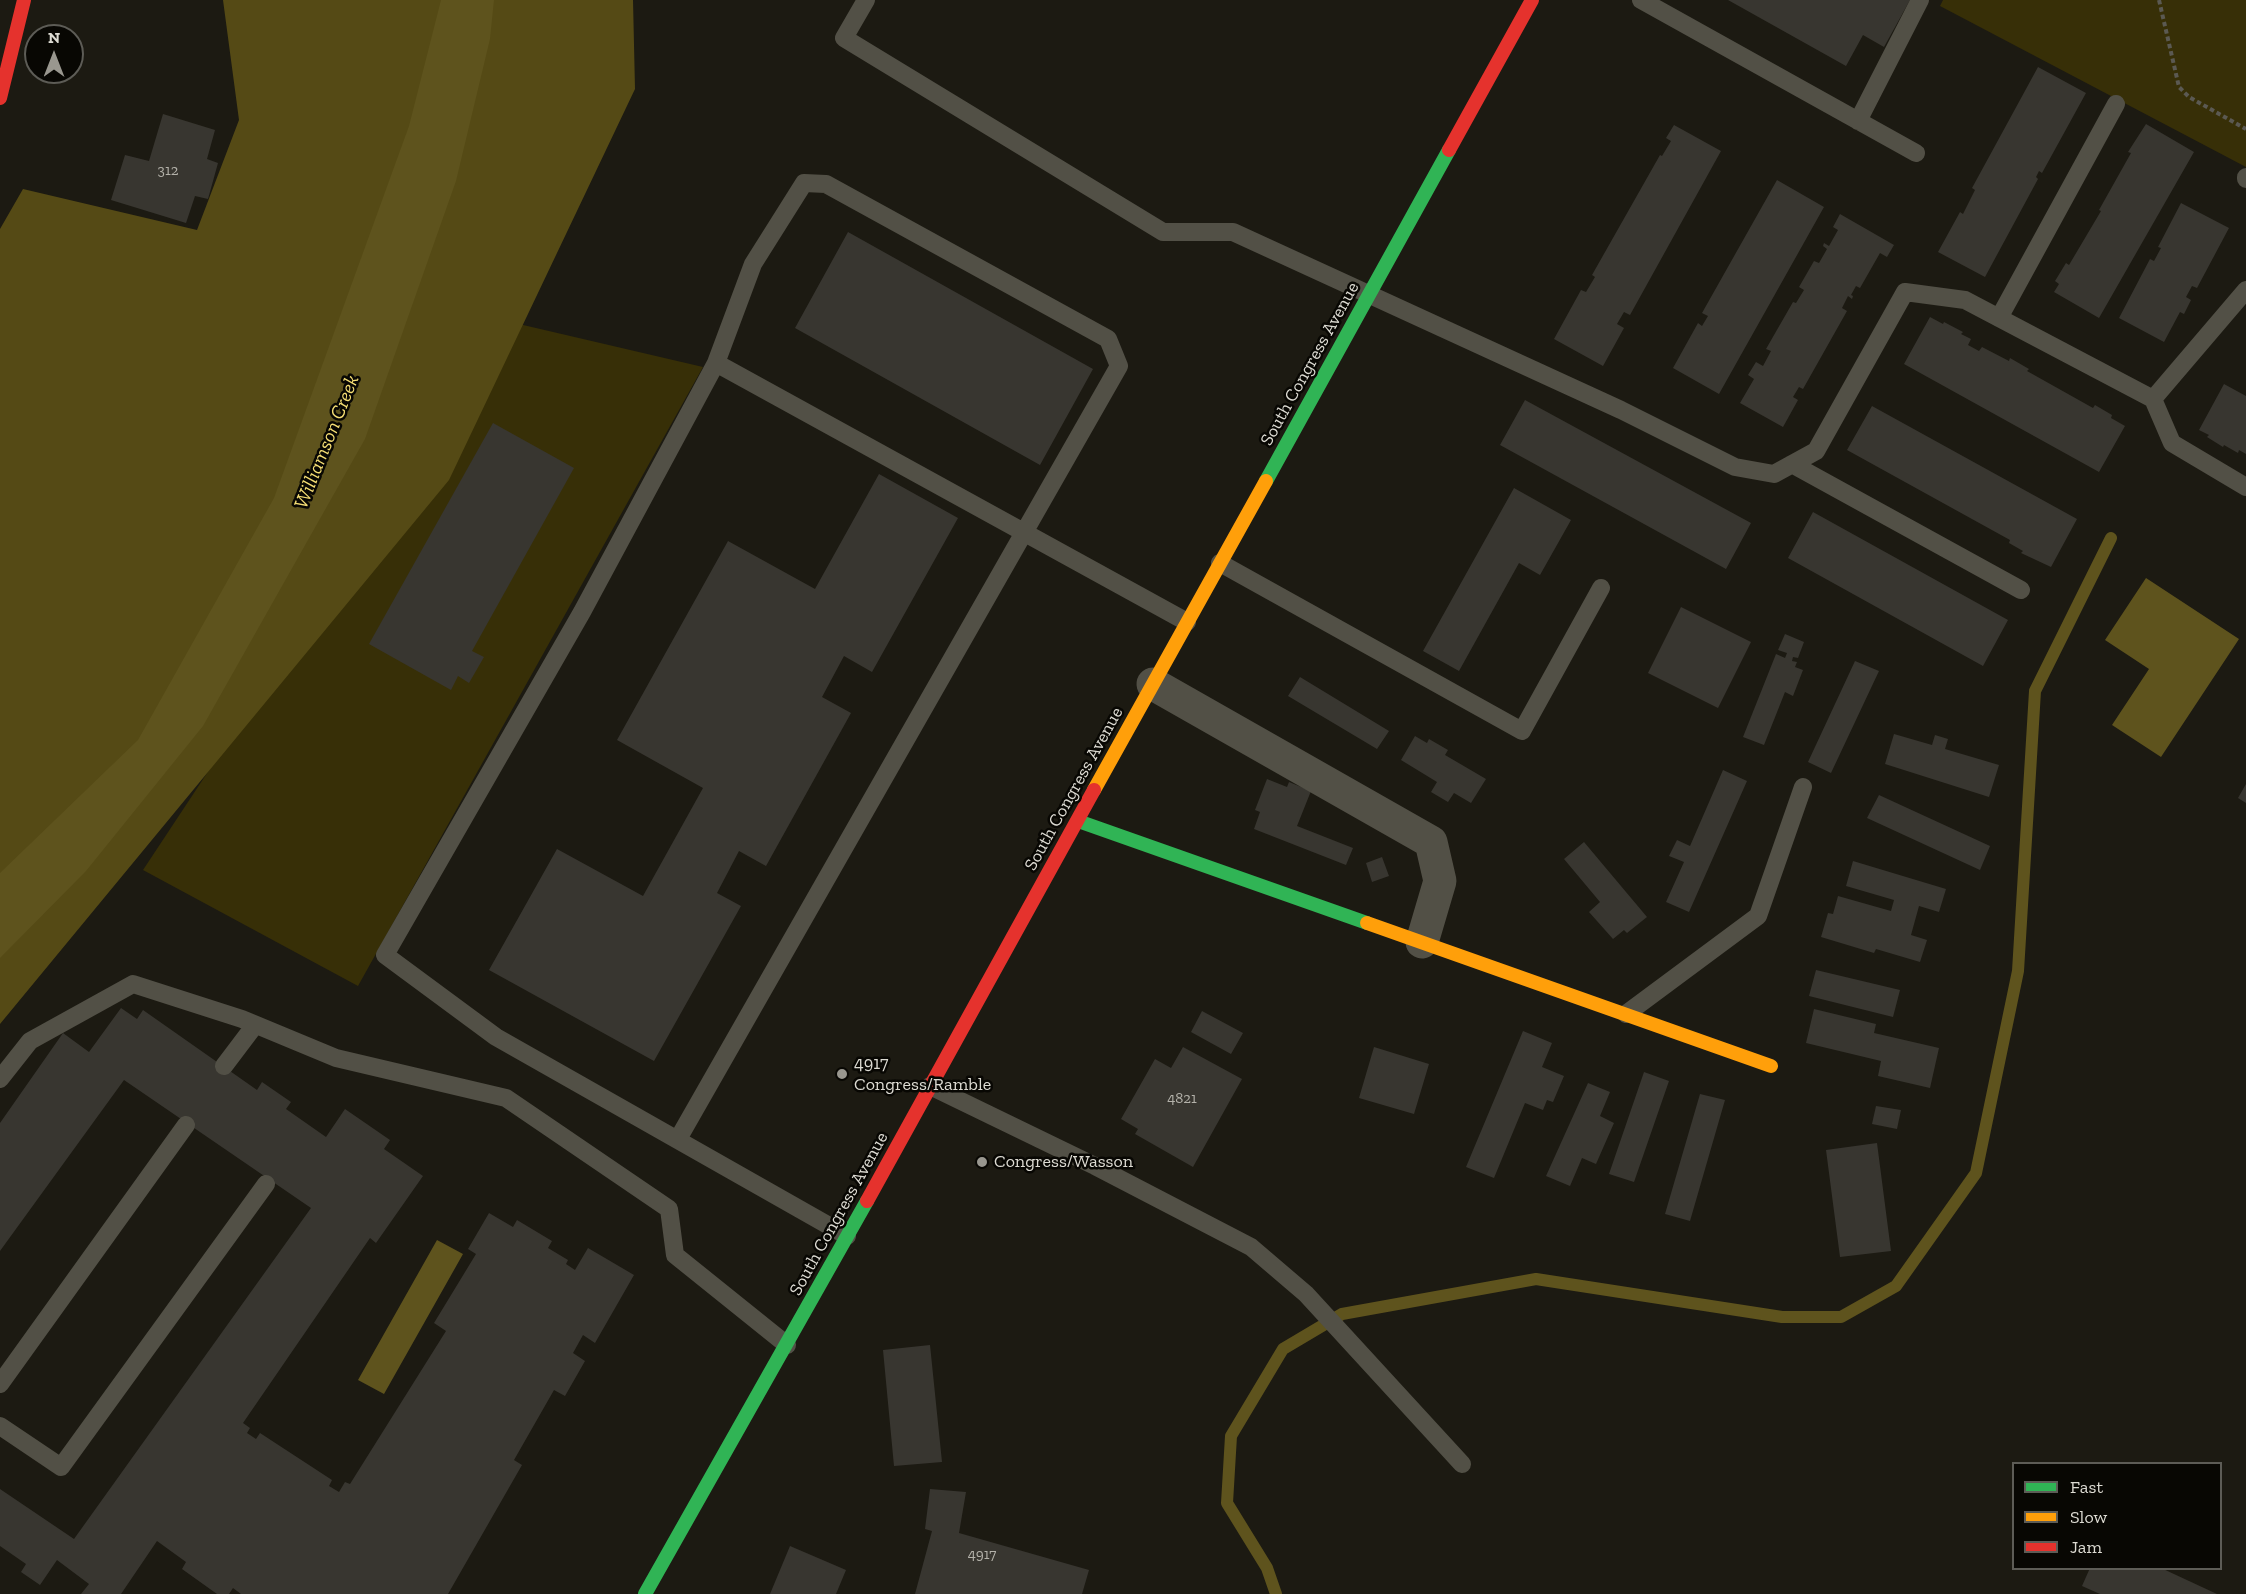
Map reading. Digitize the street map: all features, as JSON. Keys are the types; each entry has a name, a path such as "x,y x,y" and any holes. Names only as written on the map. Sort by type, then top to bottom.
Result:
{"main road":[{"path":"0,98 24,0"},
{"name":"South Congress Avenue","path":"645,1594 787,1346 1532,0"},
{"path":"1077,820 1771,1065"}],"street":[{"path":"1153,684 1431,842 1440,881 1422,942"}],"lane":[{"path":"866,0 844,38 1163,232 1233,232 1622,410 1735,467 1774,474 1816,451 1905,292 1965,300 2152,399 2172,443 2246,487"},
{"path":"1641,0 1916,153"},
{"path":"1858,121 1920,0"},
{"path":"1999,318 2116,104"},
{"path":"678,1139 1026,533 1119,366 1108,339 826,184 804,183 753,264 716,363 582,612 385,955 496,1037 847,1236"},
{"path":"2152,399 2246,290"},
{"path":"716,363 1187,622"},
{"path":"1792,464 2021,590"},
{"path":"1220,563 1522,730 1601,588"},
{"path":"1626,1014 1758,916 1803,787"},
{"path":"0,1079 30,1041 133,984 255,1024 336,1058 506,1098 669,1209 675,1256 787,1346"},
{"path":"224,1065 255,1024"},
{"path":"930,1086 1095,1166 1251,1247 1306,1294 1462,1464"},
{"path":"0,1384 186,1125"},
{"path":"0,1426 61,1467 266,1184"}],"path":[{"path":"2159,0 2179,87 2189,97 2246,129"}],"shaded area":[{"path":"223,0 633,0 635,89 449,480 0,1024 0,229 23,189 197,230 239,120"},
{"path":"1943,0 2246,0 2246,167 1940,6"},
{"path":"506,321 703,367 358,986 143,870"}],"water":[{"name":"Williamson Creek","path":"441,0 494,0 490,39 456,181 365,439 203,726 86,871 0,958 0,873 138,740 274,498 409,126"},
{"path":"2146,578 2239,639 2161,757 2112,725 2149,669 2105,640"},
{"path":"437,1240 463,1254 384,1394 358,1380"}],"building":[{"path":"1728,0 1910,0 1884,47 1863,35 1846,66"},
{"path":"2038,67 2086,93 2042,173 2039,171 2036,177 2038,179 1985,277 1938,252 1960,212 1963,214 1975,190 1972,188"},
{"path":"163,114 215,130 207,159 218,163 208,199 195,196 186,223 111,200 125,155 149,161"},
{"path":"2146,124 2194,152 2099,318 2054,292 2059,284 2055,281 2066,263 2069,265 2101,211 2099,210 2131,153 2128,152"},
{"path":"1674,125 1721,151 1630,315 1624,312 1617,324 1624,328 1603,366 1554,339 1581,290 1586,292 1595,277 1592,275 1660,155 1662,156 1671,141 1666,138"},
{"path":"1777,180 1824,207 1719,394 1673,368 1698,323 1702,326 1708,316 1702,313"},
{"path":"2181,203 2229,228 2197,288 2192,286 2186,297 2191,300 2184,314 2180,312 2164,342 2119,318 2150,259 2154,261 2161,248 2158,247"},
{"path":"1840,214 1894,245 1887,257 1880,253 1860,288 1856,286 1851,295 1852,299 1848,296 1842,308 1847,311 1803,389 1799,387 1793,397 1798,400 1783,427 1740,403 1754,379 1748,375 1756,362 1763,366 1771,351 1766,349 1793,302 1796,303 1804,290 1799,287 1814,261 1819,263 1827,249 1823,246 1824,243 1829,246 1838,230 1833,227"},
{"path":"848,232 1093,369 1040,465 795,328"},
{"path":"1930,317 1963,332 1961,334 1971,339 1968,345 1979,351 1982,347 2009,361 2010,358 2029,369 2027,371 2093,408 2095,405 2112,415 2111,418 2125,426 2099,472 1904,364"},
{"path":"2224,384 2246,396 2246,454 2239,450 2238,453 2224,445 2223,447 2199,430"},
{"path":"1525,400 1751,523 1726,569 1500,445"},
{"path":"1872,406 2077,519 2051,567 2021,553 2023,551 2009,543 2010,540 1847,450"},
{"path":"493,423 574,468 472,651 484,657 469,683 458,676 451,690 369,644"},
{"path":"879,474 958,518 872,672 844,656 822,697 851,713 766,866 739,851 717,893 741,906 654,1061 489,970 557,849 643,896 703,788 617,740 728,541 815,589"},
{"path":"1514,488 1571,520 1540,575 1519,563 1459,671 1423,651"},
{"path":"1813,512 2008,620 1983,666 1788,558"},
{"path":"1681,607 1751,642 1718,708 1648,673"},
{"path":"1785,634 1804,642 1798,658 1793,657 1792,661 1797,662 1795,667 1803,670 1793,696 1785,692 1764,745 1743,737 1776,654 1785,658 1787,653 1778,650"},
{"path":"1855,661 1879,671 1831,773 1808,762"},
{"path":"1300,677 1389,731 1377,749 1288,696"},
{"path":"1894,734 1932,745 1935,735 1948,739 1945,749 1999,765 1989,797 1885,764"},
{"path":"1415,736 1427,743 1429,739 1448,750 1445,755 1486,779 1471,803 1454,793 1448,802 1431,792 1437,782 1401,760"},
{"path":"1723,770 1747,781 1689,912 1666,902 1684,862 1669,856 1677,840 1690,846"},
{"path":"1267,779 1287,787 1289,782 1311,791 1297,826 1353,848 1346,865 1254,829 1260,812 1255,810"},
{"path":"2246,784 2246,803 2238,798"},
{"path":"1879,795 1990,846 1980,870 1867,818"},
{"path":"1584,842 1647,917 1627,933 1624,930 1613,939 1589,912 1600,902 1564,859"},
{"path":"1382,857 1389,876 1372,882 1366,863"},
{"path":"1853,861 1946,889 1939,912 1919,906 1911,935 1927,940 1920,962 1876,949 1874,953 1821,937 1828,913 1833,914 1838,896 1891,911 1894,900 1846,886"},
{"path":"1816,970 1900,990 1893,1017 1809,996"},
{"path":"121,1008 137,1019 143,1010 257,1090 262,1082 291,1102 286,1109 326,1137 345,1109 390,1140 384,1149 423,1176 376,1243 370,1238 243,1423 250,1428 247,1433 256,1439 260,1433 332,1480 329,1486 339,1492 345,1482 350,1484 446,1331 434,1323 476,1254 468,1249 489,1213 513,1227 517,1220 552,1241 548,1248 568,1260 566,1264 575,1270 588,1248 634,1275 595,1343 583,1335 573,1353 585,1361 565,1396 554,1390 514,1460 522,1465 448,1594 241,1594 233,1588 229,1594 217,1594 182,1569 186,1562 157,1541 121,1594 81,1594 89,1584 57,1560 40,1585 21,1572 26,1564 0,1546 0,1489 74,1539 311,1208 124,1080 0,1251 0,1123 63,1033 89,1052"},
{"path":"1814,1009 1876,1024 1874,1033 1939,1048 1930,1088 1878,1076 1881,1061 1806,1043"},
{"path":"1202,1011 1243,1033 1231,1054 1191,1032"},
{"path":"1523,1031 1552,1043 1542,1067 1564,1076 1553,1102 1547,1100 1543,1110 1525,1103 1494,1178 1466,1167"},
{"path":"1183,1047 1242,1079 1193,1167 1135,1134 1138,1129 1121,1119 1155,1059 1171,1068"},
{"path":"1374,1047 1429,1064 1414,1114 1359,1098"},
{"path":"1644,1072 1669,1081 1634,1182 1609,1174"},
{"path":"1588,1083 1610,1092 1600,1116 1614,1123 1596,1164 1582,1158 1570,1186 1546,1176"},
{"path":"1700,1094 1725,1100 1690,1221 1665,1214"},
{"path":"1876,1106 1901,1110 1897,1129 1872,1124"},
{"path":"1877,1143 1891,1251 1840,1257 1826,1150"},
{"path":"930,1345 942,1462 894,1466 883,1350"},
{"path":"930,1489 966,1492 959,1533 1089,1570 1082,1594 915,1594 932,1531 925,1529"},
{"path":"790,1546 846,1570 836,1594 770,1594"},
{"path":"2089,1570 2165,1570 2217,1594 2100,1594 2082,1586"}],"waterway":[{"path":"1276,1594 1267,1568 1227,1503 1231,1436 1283,1349 1342,1314 1536,1279 1782,1317 1841,1317 1896,1286 1976,1173 2018,971 2035,691 2111,538"}],"traffic: fast":[{"path":"1266,481 1449,150"},
{"path":"1078,821 1367,923"},
{"path":"645,1594 867,1201"}],"traffic: slow":[{"path":"1094,790 1266,481"},
{"path":"1367,923 1771,1066"}],"traffic: jam":[{"path":"0,98 24,0"},
{"path":"1449,150 1532,0"},
{"path":"867,1201 1094,790"}],"place":[{"name":"4917 Congress/Ramble","path":"842,1074"},
{"name":"Congress/Wasson","path":"982,1162"}]}
